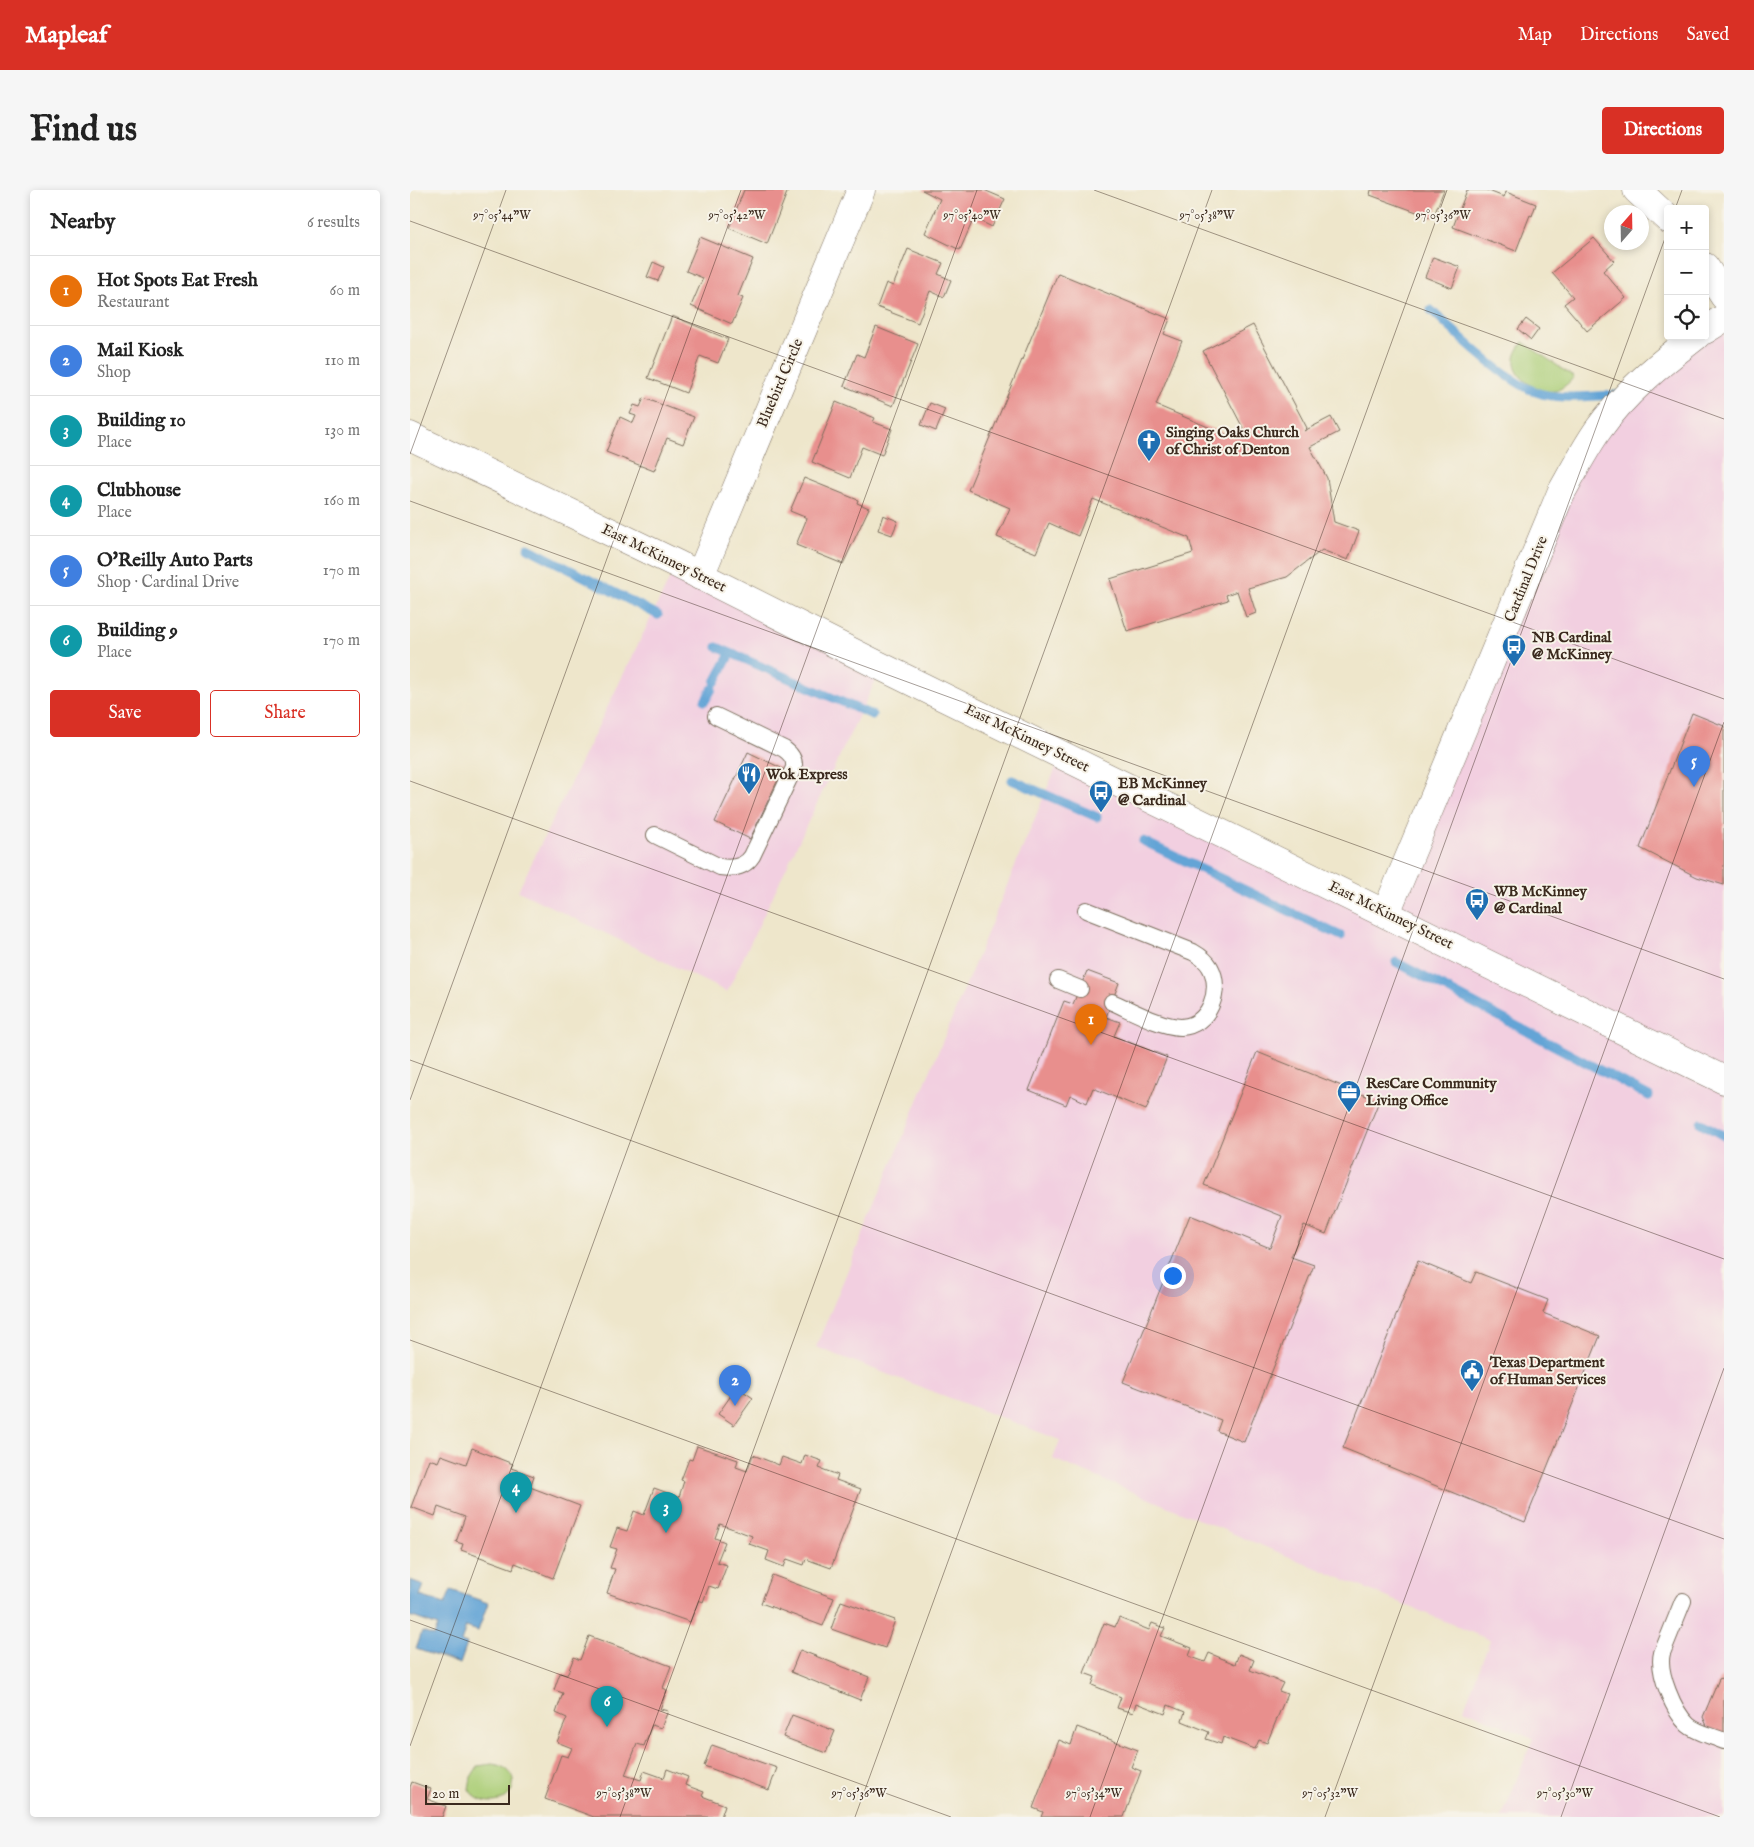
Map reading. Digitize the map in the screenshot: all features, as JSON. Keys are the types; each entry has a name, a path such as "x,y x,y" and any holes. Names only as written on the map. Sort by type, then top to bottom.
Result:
{"main road":[{"name":"Bluebird Circle","path":"700,576 861,190"},
{"path":"1637,190 1664,215"},
{"path":"1709,273 1724,296"},
{"path":"1709,327 1724,318"},
{"name":"Cardinal Drive","path":"1386,913 1561,493 1573,470 1599,428 1615,409 1667,358 1691,340"},
{"name":"East McKinney Street","path":"410,436 700,576 1724,1080"}],"lane":[{"path":"655,835 726,868 742,865 752,856 794,768 794,762 791,754 784,749 716,716"},
{"path":"1086,910 1193,952 1211,968 1216,982 1215,996 1204,1016 1198,1022 1184,1027 1170,1026 1112,1002"},
{"path":"1058,980 1080,989"},
{"path":"1683,1601 1662,1653 1660,1660 1662,1672 1677,1710 1689,1726 1724,1741"}],"shaded area":[{"path":"1724,318 1724,1817 1502,1817 1533,1738 1464,1709 1490,1640 1053,1459 1060,1440 816,1347 1061,755 1386,913 1586,450 1701,340 1709,340 1709,332"},
{"path":"677,564 882,667 727,992 518,891"}],"green space":[{"path":"1523,342 1574,377 1565,386 1555,391 1542,390 1528,383 1515,367 1516,355"},
{"path":"492,1764 503,1767 510,1773 513,1780 513,1787 509,1794 495,1802 479,1799 469,1789 471,1777 478,1766"}],"water":[{"path":"410,1580 424,1585 420,1596 445,1604 451,1590 488,1603 478,1631 466,1627 461,1642 467,1644 460,1664 416,1649 422,1632 434,1636 438,1626 410,1616"}],"building":[{"path":"744,190 788,190 767,244 729,228"},
{"path":"922,190 984,190 1005,199 992,227 974,218 960,250 925,233 940,199"},
{"path":"1371,190 1444,190 1433,218 1370,195"},
{"path":"1467,190 1486,190 1504,197 1506,192 1536,204 1516,251 1453,227"},
{"path":"700,237 753,259 738,296 743,298 732,324 691,306 703,278 686,271"},
{"path":"1594,238 1614,261 1603,271 1626,298 1587,331 1564,304 1573,297 1552,273"},
{"path":"908,249 943,263 938,274 951,280 944,297 930,291 918,323 877,307 886,283 893,286"},
{"path":"1433,257 1460,267 1452,288 1425,277"},
{"path":"653,262 664,267 658,281 647,277"},
{"name":"Singing Oaks Church of Christ of Denton","path":"1058,273 1170,319 1164,334 1182,341 1156,405 1232,437 1244,430 1203,351 1253,325 1307,428 1304,431 1331,417 1339,432 1310,447 1327,478 1334,522 1359,531 1348,560 1322,550 1287,577 1248,588 1256,613 1246,617 1237,591 1226,595 1228,600 1127,631 1110,579 1193,553 1189,538 1093,499 1078,536 1049,523 1036,553 997,537 1010,508 968,490"},
{"path":"672,316 728,339 718,363 700,356 686,393 648,378"},
{"path":"1526,319 1539,329 1531,340 1518,329"},
{"path":"876,327 918,344 893,406 844,386 857,354 864,357"},
{"path":"644,398 694,417 683,444 667,438 654,471 606,452 620,417 633,423 636,416 630,414 634,405 640,407"},
{"path":"836,402 875,418 873,422 892,429 882,455 862,447 850,478 812,462"},
{"path":"930,403 945,409 936,431 921,425"},
{"path":"804,478 858,500 857,503 869,508 843,564 796,545 807,518 790,511"},
{"path":"883,515 898,521 892,535 878,530"},
{"path":"1692,713 1724,726 1724,885 1697,877 1640,848"},
{"name":"Wok Express","path":"748,752 783,769 750,839 715,822"},
{"path":"1087,971 1119,983 1106,1017 1120,1022 1114,1036 1167,1057 1146,1110 1093,1088 1087,1103 1070,1095 1066,1105 1029,1090 1064,1001 1073,1004"},
{"path":"1257,1052 1379,1101 1326,1234 1304,1225 1291,1257 1314,1265 1244,1442 1217,1431 1221,1420 1123,1382 1190,1215 1270,1248 1282,1216 1204,1185"},
{"name":"Texas Department of Human Services","path":"1418,1261 1471,1283 1476,1272 1548,1300 1543,1313 1600,1336 1525,1522 1343,1448"},
{"path":"737,1387 753,1398 734,1425 718,1414"},
{"path":"697,1446 738,1460 736,1467 747,1471 753,1455 779,1465 782,1457 802,1464 805,1455 822,1461 819,1468 838,1475 836,1480 861,1489 831,1568 806,1559 804,1565 787,1559 784,1567 766,1560 769,1551 749,1544 752,1536 720,1524 715,1538 725,1542 717,1562 727,1565 718,1589 709,1586 703,1602 699,1600 690,1622 607,1593 615,1569 610,1568 617,1549 610,1547 617,1528 627,1531 634,1511 644,1515 654,1488 679,1497 684,1481 681,1480 689,1459 692,1460"},
{"path":"472,1448 513,1464 511,1468 534,1476 530,1487 580,1506 553,1578 515,1563 513,1569 461,1550 463,1544 456,1542 465,1517 438,1507 435,1516 411,1507 429,1459 438,1462 441,1455 466,1464"},
{"path":"772,1575 834,1598 823,1626 761,1603"},
{"path":"841,1601 895,1620 885,1648 831,1629"},
{"path":"1119,1618 1149,1630 1152,1623 1165,1628 1161,1636 1192,1648 1189,1656 1205,1662 1209,1653 1235,1664 1239,1654 1254,1660 1250,1670 1283,1683 1279,1691 1287,1694 1267,1743 1259,1740 1255,1749 1223,1737 1221,1744 1206,1739 1209,1732 1182,1721 1185,1712 1168,1705 1165,1714 1136,1703 1133,1713 1117,1708 1121,1697 1092,1685 1095,1677 1084,1673 1104,1623 1115,1627"},
{"path":"589,1636 671,1666 663,1688 667,1690 660,1709 668,1711 661,1728 652,1725 644,1746 637,1744 625,1775 641,1780 644,1771 664,1778 667,1769 688,1777 685,1785 704,1792 702,1796 725,1805 721,1817 594,1817 545,1799 561,1755 568,1757 572,1748 557,1742 567,1718 556,1713 563,1693 554,1690 560,1673 567,1675 574,1657 580,1660"},
{"path":"800,1650 869,1677 860,1700 791,1672"},
{"path":"1724,1677 1724,1734 1708,1728 1703,1717 1719,1679"},
{"path":"792,1715 835,1731 826,1753 783,1737"},
{"path":"1077,1727 1138,1750 1131,1767 1141,1771 1124,1817 1041,1817 1043,1812 1033,1808 1059,1740 1071,1745"},
{"path":"712,1745 777,1768 769,1790 704,1766"},
{"path":"412,1782 431,1789 427,1799 446,1806 442,1817 410,1817 410,1787"}],"waterway":[{"path":"1431,310 1484,358 1514,381 1529,389 1542,394 1561,397 1620,395"},
{"path":"528,548 658,615"},
{"path":"717,647 872,715"},
{"path":"715,682 730,654"},
{"path":"705,701 712,689"},
{"path":"1012,780 1097,817"},
{"path":"1143,841 1341,936"},
{"path":"1396,962 1649,1096"},
{"path":"1701,1123 1724,1136"}],"place":[{"name":"Singing Oaks Church of Christ of Denton","path":"1149,462"},
{"name":"NB Cardinal @ McKinney","path":"1514,667"},
{"name":"O'Reilly Auto Parts","path":"1694,787"},
{"name":"Wok Express","path":"749,795"},
{"name":"EB McKinney @ Cardinal","path":"1101,813"},
{"name":"WB McKinney @ Cardinal","path":"1477,921"},
{"name":"Hot Spots Eat Fresh","path":"1091,1045"},
{"name":"ResCare Community Living Office","path":"1349,1113"},
{"name":"Texas Department of Human Services","path":"1472,1392"},
{"name":"Mail Kiosk","path":"735,1406"},
{"name":"Clubhouse","path":"516,1513"},
{"name":"Building 10","path":"666,1533"},
{"name":"Building 9","path":"607,1727"}]}
